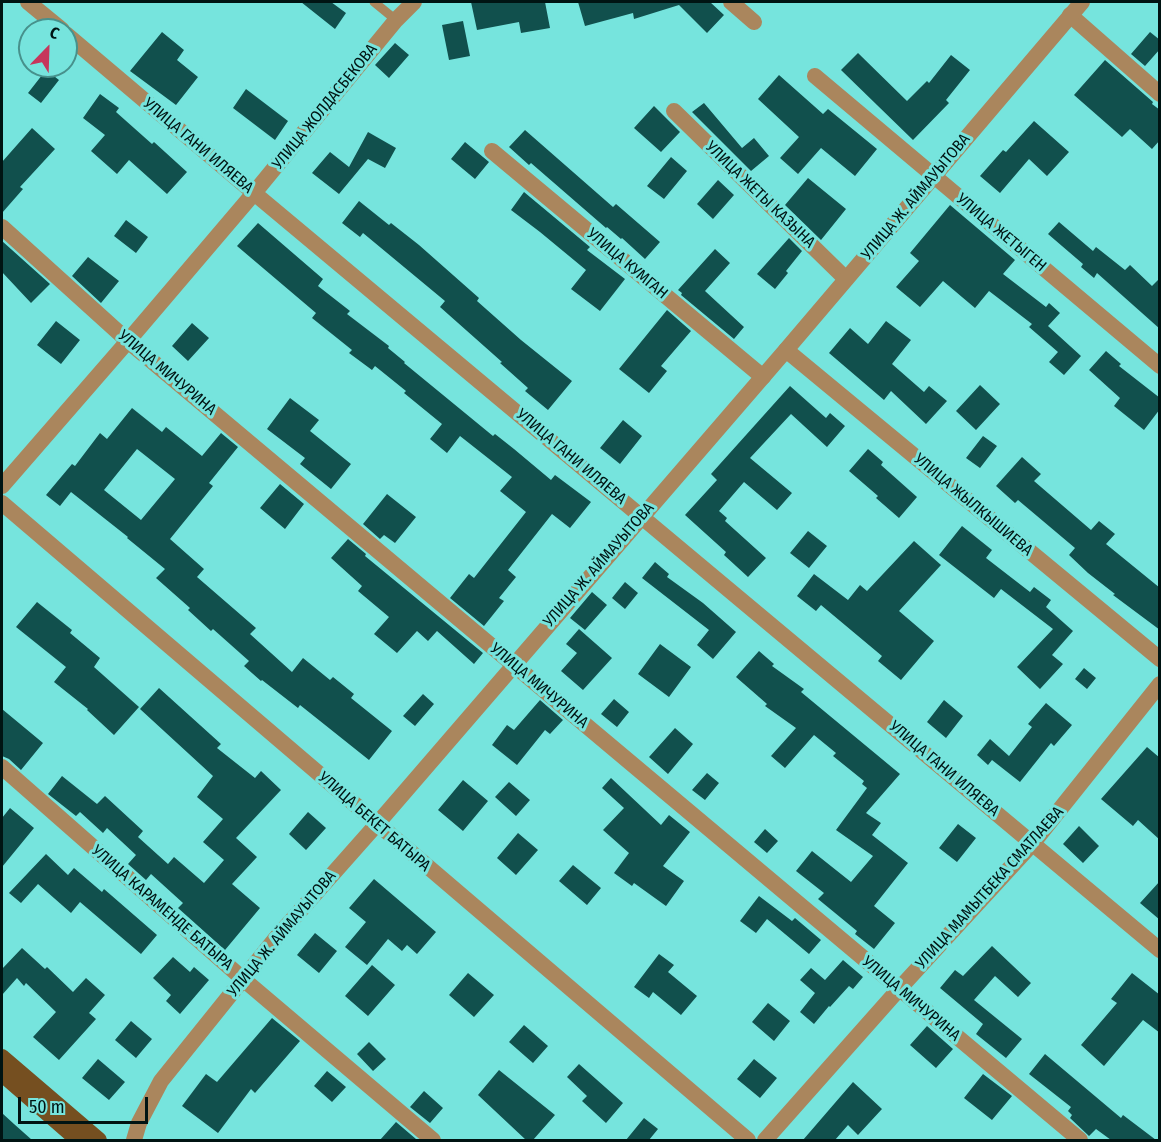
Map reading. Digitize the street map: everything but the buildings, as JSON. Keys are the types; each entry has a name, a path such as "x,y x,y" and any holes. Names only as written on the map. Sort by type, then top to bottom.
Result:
{"main road":[{"path":"2,1057 99,1140"},
{"path":"2,1074 78,1140"}],"street":[{"path":"28,2 47,18"},
{"name":"УЛИЦА ЖОЛДАСБЕКОВА","path":"2,486 254,193 396,20 414,2"},
{"path":"731,2 754,22"},
{"name":"УЛИЦА Ж. АЙМАУЫТОВА","path":"134,1140 139,1123 161,1082 276,938 763,377 1082,2"},
{"path":"1070,15 1160,94"},
{"name":"УЛИЦА ГАНИ ИЛЯЕВА","path":"78,44 1160,950"},
{"name":"УЛИЦА ЖЕТЫГЕН","path":"815,76 1160,366"},
{"name":"УЛИЦА ЖЕТЫ КАЗЫНА","path":"674,111 846,279"},
{"name":"УЛИЦА КУМГАН","path":"492,151 763,377"},
{"name":"УЛИЦА МИЧУРИНА","path":"2,227 128,341 1080,1140"},
{"name":"УЛИЦА ЖЫЛКЫШИЕВА","path":"786,350 1160,659"},
{"name":"УЛИЦА БЕКЕТ БАТЫРА","path":"2,503 748,1140"},
{"name":"УЛИЦА МАМЫТБЕКА СМАТЛАЕВА","path":"765,1140 1033,843 1160,684"},
{"name":"УЛИЦА КАРАМЕНДЕ БАТЫРА","path":"2,767 243,979 433,1140"}],"lane":[{"path":"374,2 396,20"}]}
